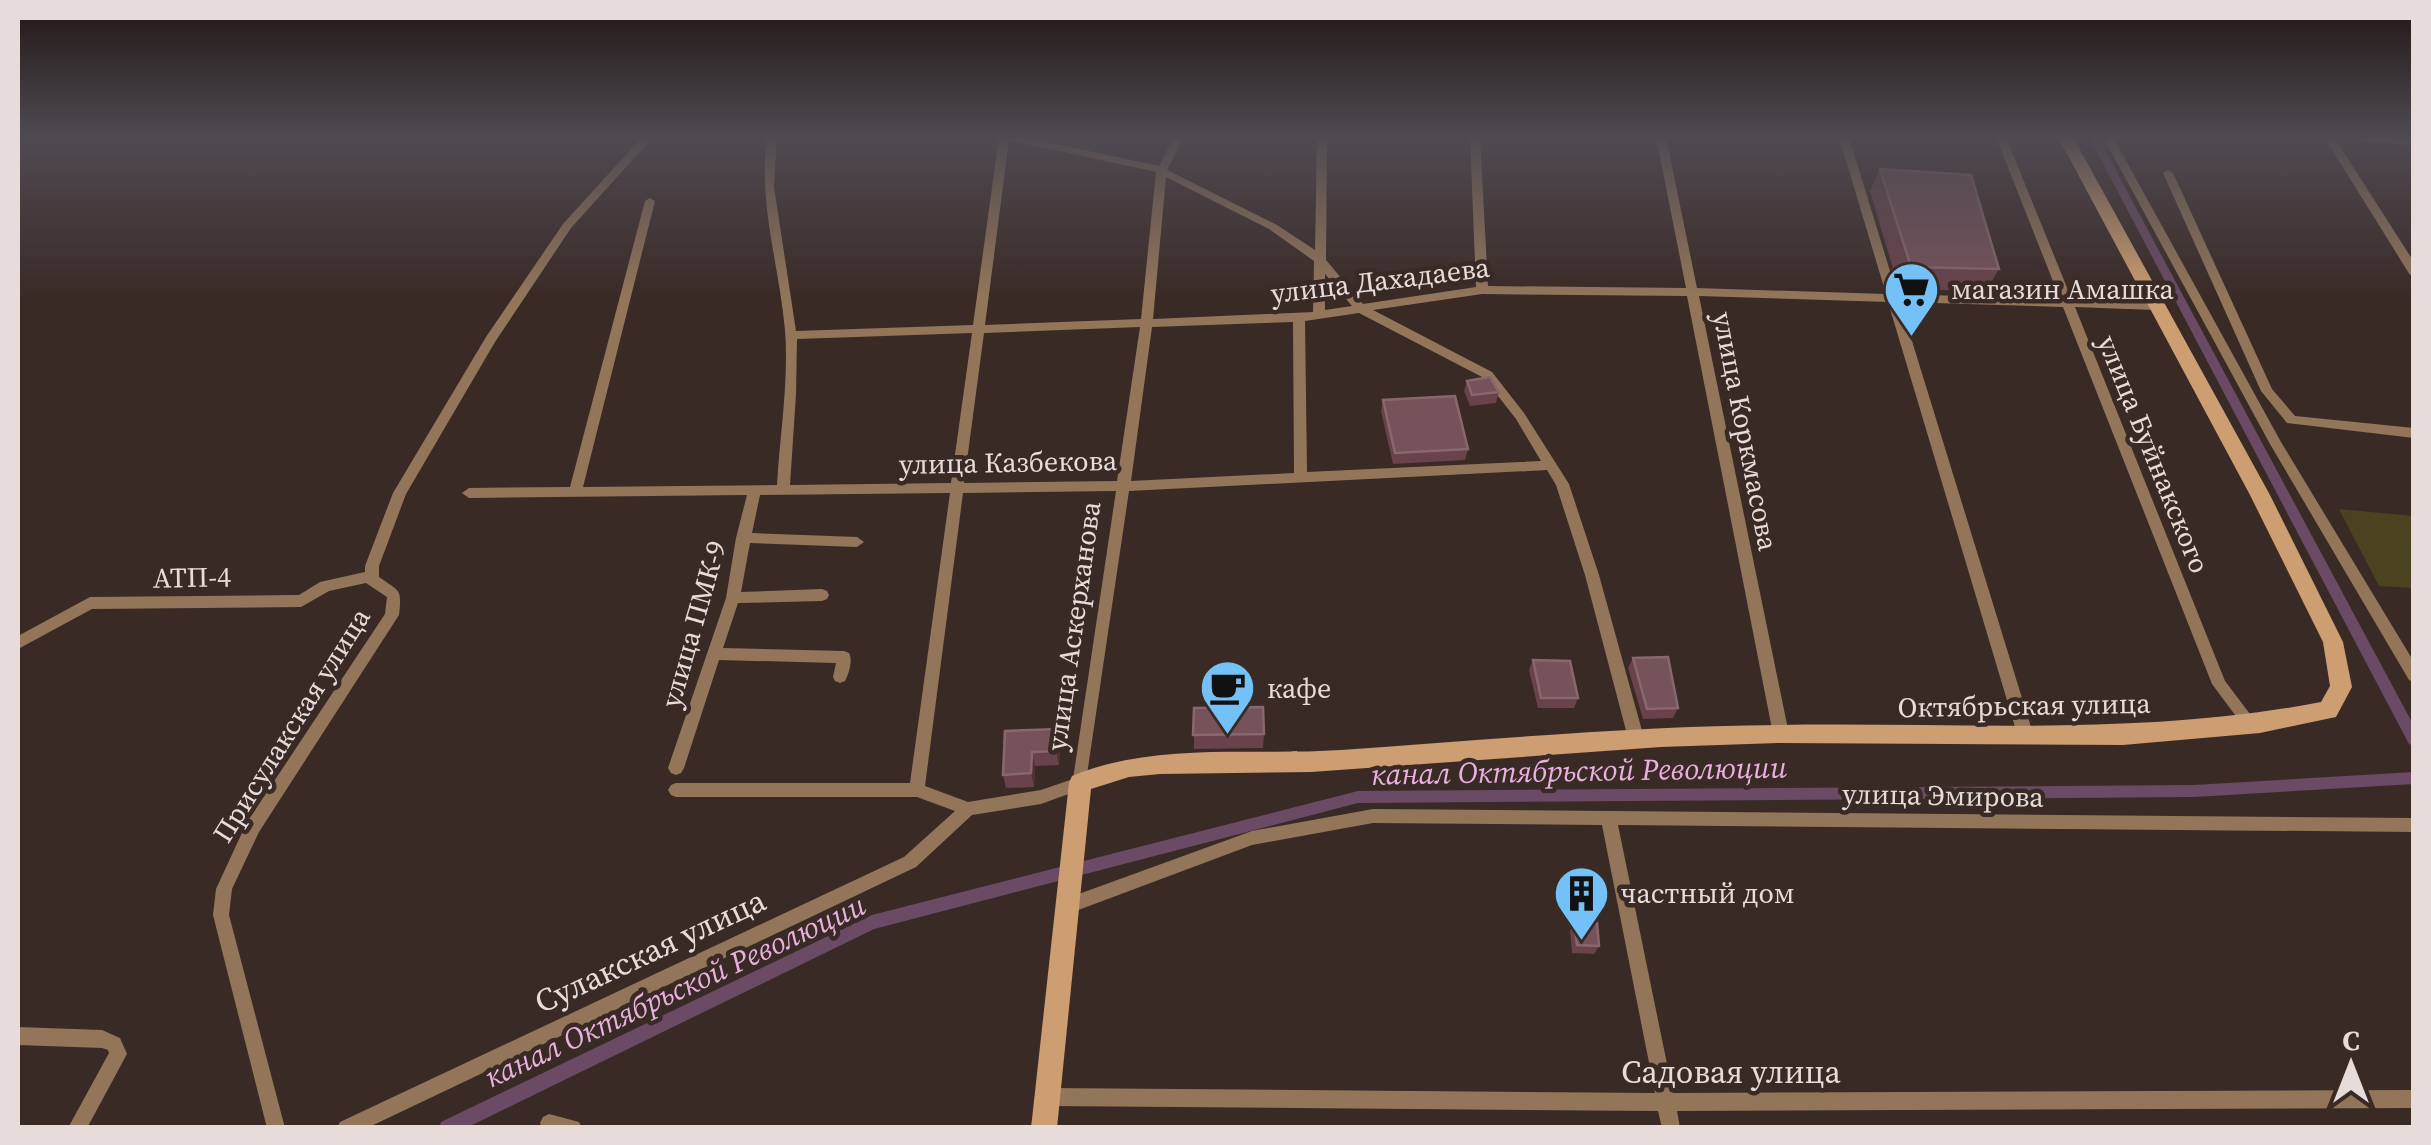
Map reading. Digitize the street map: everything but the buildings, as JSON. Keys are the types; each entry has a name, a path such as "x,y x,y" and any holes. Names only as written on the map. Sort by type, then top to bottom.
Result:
{"street":[{"name":"Присулакская улица","path":"276,1128 221,914 224,889 253,827 392,615 394,595 372,580 372,576 400,493 490,340 566,226 599,190"},
{"path":"769,190 791,335 783,490"},
{"path":"917,790 998,190"},
{"name":"улица Аскерханова","path":"1044,1128 1080,783 1147,323 1159,190"},
{"path":"1200,190 1274,227 1318,258 1360,308 1488,375 1520,416 1562,484 1636,738"},
{"path":"1320,190 1320,315"},
{"path":"1478,190 1482,290"},
{"name":"улица Коркмасова","path":"1672,190 1780,734"},
{"path":"1860,190 2026,738"},
{"name":"улица Буйнакского","path":"2022,190 2219,684 2252,726"},
{"name":"Октябрьская улица","path":"1080,783 1113,768 1131,766 1260,765 1636,738 1780,734 2026,738 2252,726 2328,710 2341,687 2333,642 2260,495 2093,190"},
{"path":"2137,190 2267,429 2414,676"},
{"path":"2176,190 2267,391 2291,420 2414,433"},
{"path":"2362,190 2414,272"},
{"path":"575,492 650,202"},
{"name":"улица Дахадаева","path":"791,335 1299,318 1482,290 1694,292 2156,306"},
{"path":"1299,318 1301,477"},
{"name":"улица Казбекова","path":"470,493 1124,486 1547,464"},
{"name":"улица ПМК-9","path":"676,768 732,598 754,490"},
{"path":"743,538 857,542"},
{"name":"АТП-4","path":"18,643 90,603 301,601 325,586 372,576"},
{"path":"732,598 822,595"},
{"path":"716,654 844,657 840,677"},
{"path":"676,790 917,790 968,810 1041,797 1080,783"},
{"name":"Сулакская улица","path":"346,1128 910,862 968,810"},
{"name":"улица Эмирова","path":"1066,899 1252,838 1372,816 2414,825"},
{"path":"1608,817 1671,1128"},
{"path":"18,1036 102,1038 114,1044 118,1054 77,1128"},
{"name":"Садовая улица","path":"1048,1096 1666,1102 2414,1099"},
{"path":"549,1123 573,1128"}],"shaded area":[{"path":"2339,509 2413,516 2413,588 2379,586"}],"waterway":[{"path":"2121,190 2414,740"},
{"name":"канал Октябрьской Революции","path":"447,1128 872,922 1358,797 2194,791 2414,778"}],"place":[{"name":"магазин Амашка","path":"1912,338"},
{"name":"кафе","path":"1228,737"},
{"name":"частный дом","path":"1582,942"}]}
